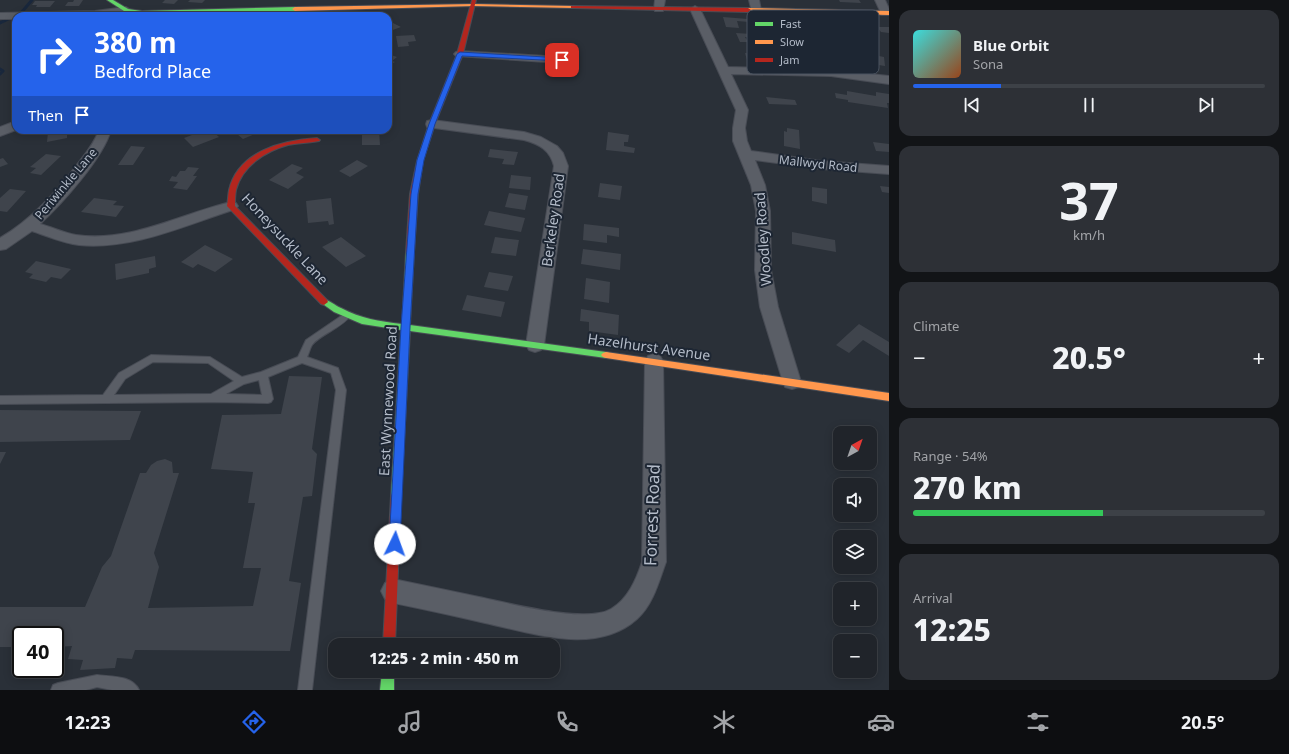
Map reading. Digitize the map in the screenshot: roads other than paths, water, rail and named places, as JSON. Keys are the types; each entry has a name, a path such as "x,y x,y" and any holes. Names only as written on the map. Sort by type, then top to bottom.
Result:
{"street":[{"path":"109,0 123,12"},
{"path":"880,0 888,13"},
{"path":"183,12 474,3 659,4 695,9 755,5 838,10"},
{"name":"East Wynnewood Road","path":"389,638 405,327 414,194 420,160 432,124 460,54 474,3"},
{"name":"Woodley Road","path":"695,9 742,110 739,128 740,141 758,185 762,212 763,270 769,308 792,382"},
{"path":"1,16 12,16"},
{"path":"460,54 562,60"},
{"path":"723,70 747,71"},
{"path":"836,74 889,80"},
{"name":"Berkeley Road","path":"432,124 535,138 552,148 560,158 561,166 535,345"},
{"path":"0,132 12,127"},
{"name":"Periwinkle Lane","path":"0,245 31,226 54,203 101,142 104,134"},
{"name":"Honeysuckle Lane","path":"317,140 287,143 253,160 233,181 230,188 229,197 231,206 322,300 347,315 365,322 405,327"},
{"name":"Mallwyd Road","path":"747,155 822,165 889,170"},
{"path":"31,226 76,240 107,241 139,236 200,214 231,206"},
{"name":"Hazelhurst Avenue","path":"405,327 654,361 889,397"},
{"name":"Forrest Road","path":"392,591 554,625 578,627 600,625 620,619 633,607 641,594 649,578 654,562 654,361"},
{"path":"387,690 388,678"}],"lane":[{"path":"302,359 309,342 338,324 347,315"},
{"path":"106,399 122,376 151,358 210,360 241,381"},
{"path":"212,398 241,381 263,375 302,359 335,371 341,390 305,690"},
{"path":"0,400 212,398 268,399 263,375"},
{"path":"58,690 97,681 128,686 132,690"}],"waterway":[{"path":"22,12 32,0"},
{"path":"0,23 12,17"},
{"path":"0,69 3,71 0,74"}]}
